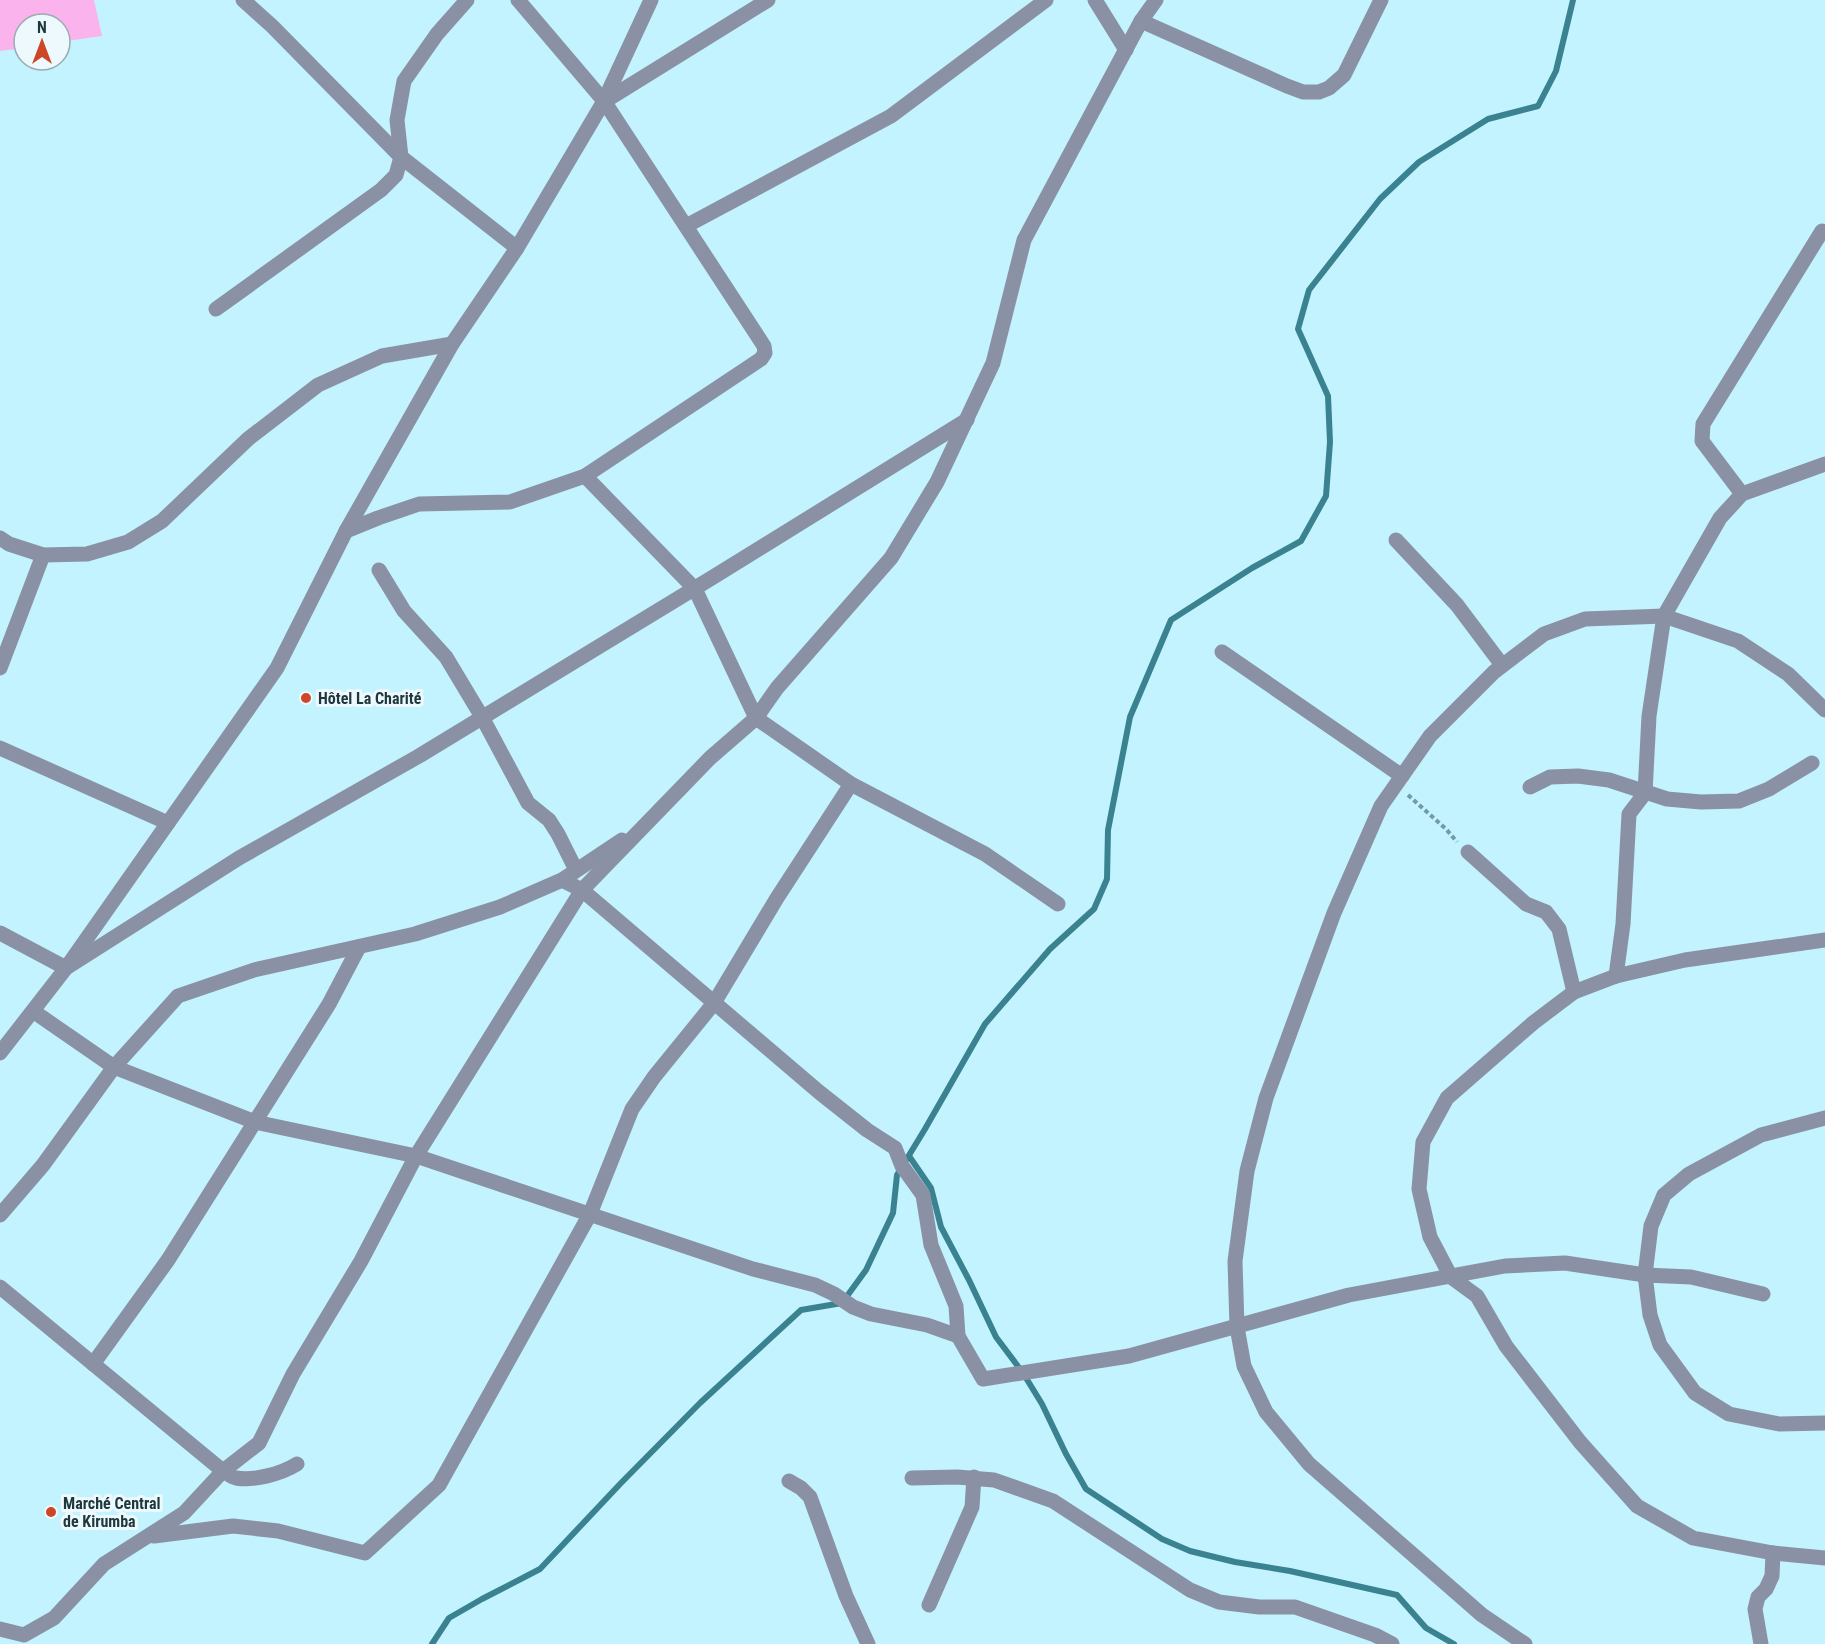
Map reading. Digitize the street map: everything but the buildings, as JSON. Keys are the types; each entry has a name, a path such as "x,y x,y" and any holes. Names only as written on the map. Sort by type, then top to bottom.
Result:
{"street":[{"path":"243,0 272,26 401,157 517,248"},
{"path":"216,309 381,190 396,175 401,157 397,120 404,81 437,34 468,0"},
{"path":"346,531 419,504 510,502 585,476 761,358 765,353 764,346 604,101 518,0"},
{"path":"0,1053 66,968 277,669 346,531 452,344 517,248 604,101 651,0"},
{"path":"604,101 768,0"},
{"path":"686,226 891,116 1046,0"},
{"path":"1095,0 1126,50"},
{"path":"0,1629 22,1639 54,1618 104,1564 184,1514 223,1471 259,1443 293,1374 361,1261 416,1156 582,890 710,759 756,718 777,688 891,558 937,482 993,363 1024,240 1141,21 1156,0"},
{"path":"1141,21 1287,86 1303,92 1319,92 1329,88 1344,75 1381,0"},
{"path":"1742,494 1702,441 1703,424 1822,231"},
{"path":"0,538 9,544 43,555 87,554 128,542 162,521 248,439 318,385 382,356 452,344"},
{"path":"66,968 239,858 419,756 695,589 967,420"},
{"path":"1616,976 1623,924 1629,814 1645,793 1649,716 1664,616 1720,518 1742,494 1825,464"},
{"path":"585,476 695,589 756,718 851,784 985,854 1058,904"},
{"path":"1396,540 1457,605 1502,665"},
{"path":"0,668 43,555"},
{"path":"379,570 404,611 446,657 482,717 528,803 549,820 576,870"},
{"path":"1525,1644 1482,1614 1308,1464 1266,1412 1244,1366 1237,1327 1235,1261 1247,1171 1266,1098 1334,913 1382,806 1430,736 1494,672 1544,634 1585,620 1664,616 1738,641 1788,674 1825,710"},
{"path":"1222,652 1399,780"},
{"path":"0,748 168,823"},
{"path":"1530,787 1550,777 1578,776 1609,780 1667,799 1701,802 1739,801 1769,789 1812,763"},
{"path":"148,1537 233,1527 278,1531 365,1553 439,1485 590,1214 632,1109 654,1077 714,1003 777,898 851,784"},
{"path":"0,1215 43,1165 114,1067 178,996 254,970 415,934 500,907 562,880 647,823"},
{"path":"1468,852 1526,904 1546,912 1559,929 1574,992"},
{"path":"562,880 582,890 819,1092 867,1130 895,1148 902,1166 923,1195 931,1245 956,1306 958,1336 983,1379 1129,1356 1349,1294 1505,1266 1565,1263 1645,1275 1691,1277 1763,1294"},
{"path":"0,933 66,968"},
{"path":"1825,940 1685,960 1616,976 1574,992 1533,1023 1447,1098 1423,1143 1419,1189 1430,1237 1451,1277 1477,1296 1506,1346 1580,1442 1636,1506 1693,1538 1773,1553 1825,1558"},
{"path":"93,1364 168,1260 329,1004 359,947"},
{"path":"33,1011 114,1067 255,1122 416,1156 753,1269 815,1285 853,1307 871,1314 927,1325 958,1336"},
{"path":"1825,1118 1761,1135 1689,1174 1664,1195 1651,1226 1645,1275 1650,1315 1660,1345 1695,1393 1729,1414 1779,1424 1825,1423"},
{"path":"0,1287 234,1478 277,1475 297,1464"},
{"path":"929,1605 972,1507 974,1477"},
{"path":"912,1478 974,1477 994,1480 1053,1501 1190,1590 1219,1602 1259,1607 1295,1607 1375,1635 1392,1644"},
{"path":"789,1481 810,1497 846,1596 868,1644"},
{"path":"1761,1644 1755,1609 1758,1597 1766,1589 1772,1576 1773,1553"}],"path":[{"path":"1399,780 1468,852"}],"shaded area":[{"path":"0,0 94,0 102,36 72,40 72,12 12,12 12,50 0,51"}],"waterway":[{"path":"432,1644 449,1618 540,1569 700,1403 801,1310 842,1303 866,1270 893,1213 897,1175 985,1024 1050,949 1094,909 1107,879 1108,830 1130,717 1171,620 1252,568 1301,541 1326,496 1330,442 1328,396 1298,329 1309,290 1380,199 1419,162 1488,119 1538,106 1556,71 1573,0"},
{"path":"909,1156 931,1188 941,1227 996,1337 1023,1373 1042,1404 1086,1489 1162,1539 1190,1551 1397,1595 1426,1628 1454,1644"}],"place":[{"name":"Hôtel La Charité","path":"306,698"},
{"name":"Marché Central de Kirumba","path":"51,1512"}]}
